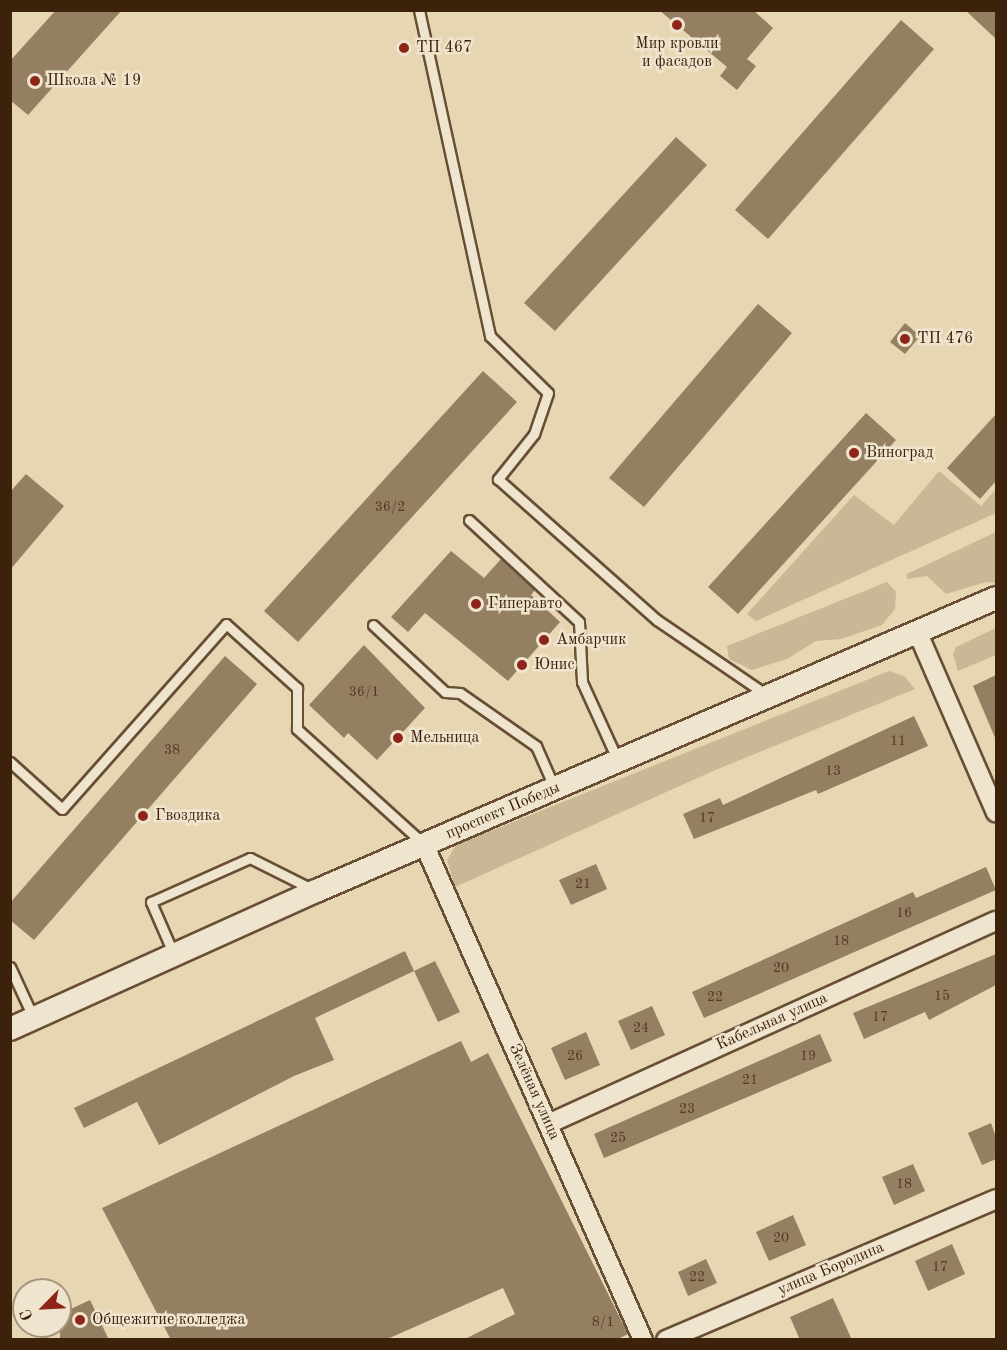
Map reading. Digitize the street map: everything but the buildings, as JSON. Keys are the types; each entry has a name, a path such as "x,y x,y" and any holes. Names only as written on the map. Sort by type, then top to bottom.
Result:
{"street":[{"name":"проспект Победы","path":"10,1029 316,891 555,790 996,598"},
{"path":"917,631 996,813"},
{"name":"Зелёная улица","path":"424,844 643,1340"},
{"name":"Кабельная улица","path":"548,1124 996,921"},
{"name":"улица Бородина","path":"666,1340 996,1199"}],"lane":[{"path":"419,10 490,336 548,393 534,434 498,479 657,620 769,696"},
{"path":"469,520 579,622 582,682 618,761"},
{"path":"10,762 62,809 226,624 297,688 297,729 424,844"},
{"path":"373,625 445,692 460,693 536,746 555,790"},
{"path":"174,955 151,902 250,858 316,891"},
{"path":"10,967 33,1017"}],"shaded area":[{"path":"939,471 981,506 996,489 996,513 756,621 747,614 854,495 894,525"},
{"path":"996,532 996,583 986,582 946,594 927,576 907,579 907,574"},
{"path":"887,582 896,592 895,609 882,625 841,639 816,641 787,659 752,670 729,659 727,646"},
{"path":"996,628 996,655 958,671 953,654 956,647"},
{"path":"889,671 904,676 915,689 713,771 455,887 447,860 456,845"}],"place":[{"name":"Мир кровли и фасадов","path":"677,25"},
{"name":"ТП 467","path":"404,48"},
{"name":"Школа № 19","path":"35,81"},
{"name":"ТП 476","path":"905,339"},
{"name":"Виноград","path":"854,453"},
{"name":"Гиперавто","path":"476,604"},
{"name":"Амбарчик","path":"544,640"},
{"name":"Юнис","path":"522,665"},
{"name":"Мельница","path":"398,738"},
{"name":"Гвоздика","path":"143,816"},
{"name":"Общежитие колледжа","path":"80,1320"}]}
